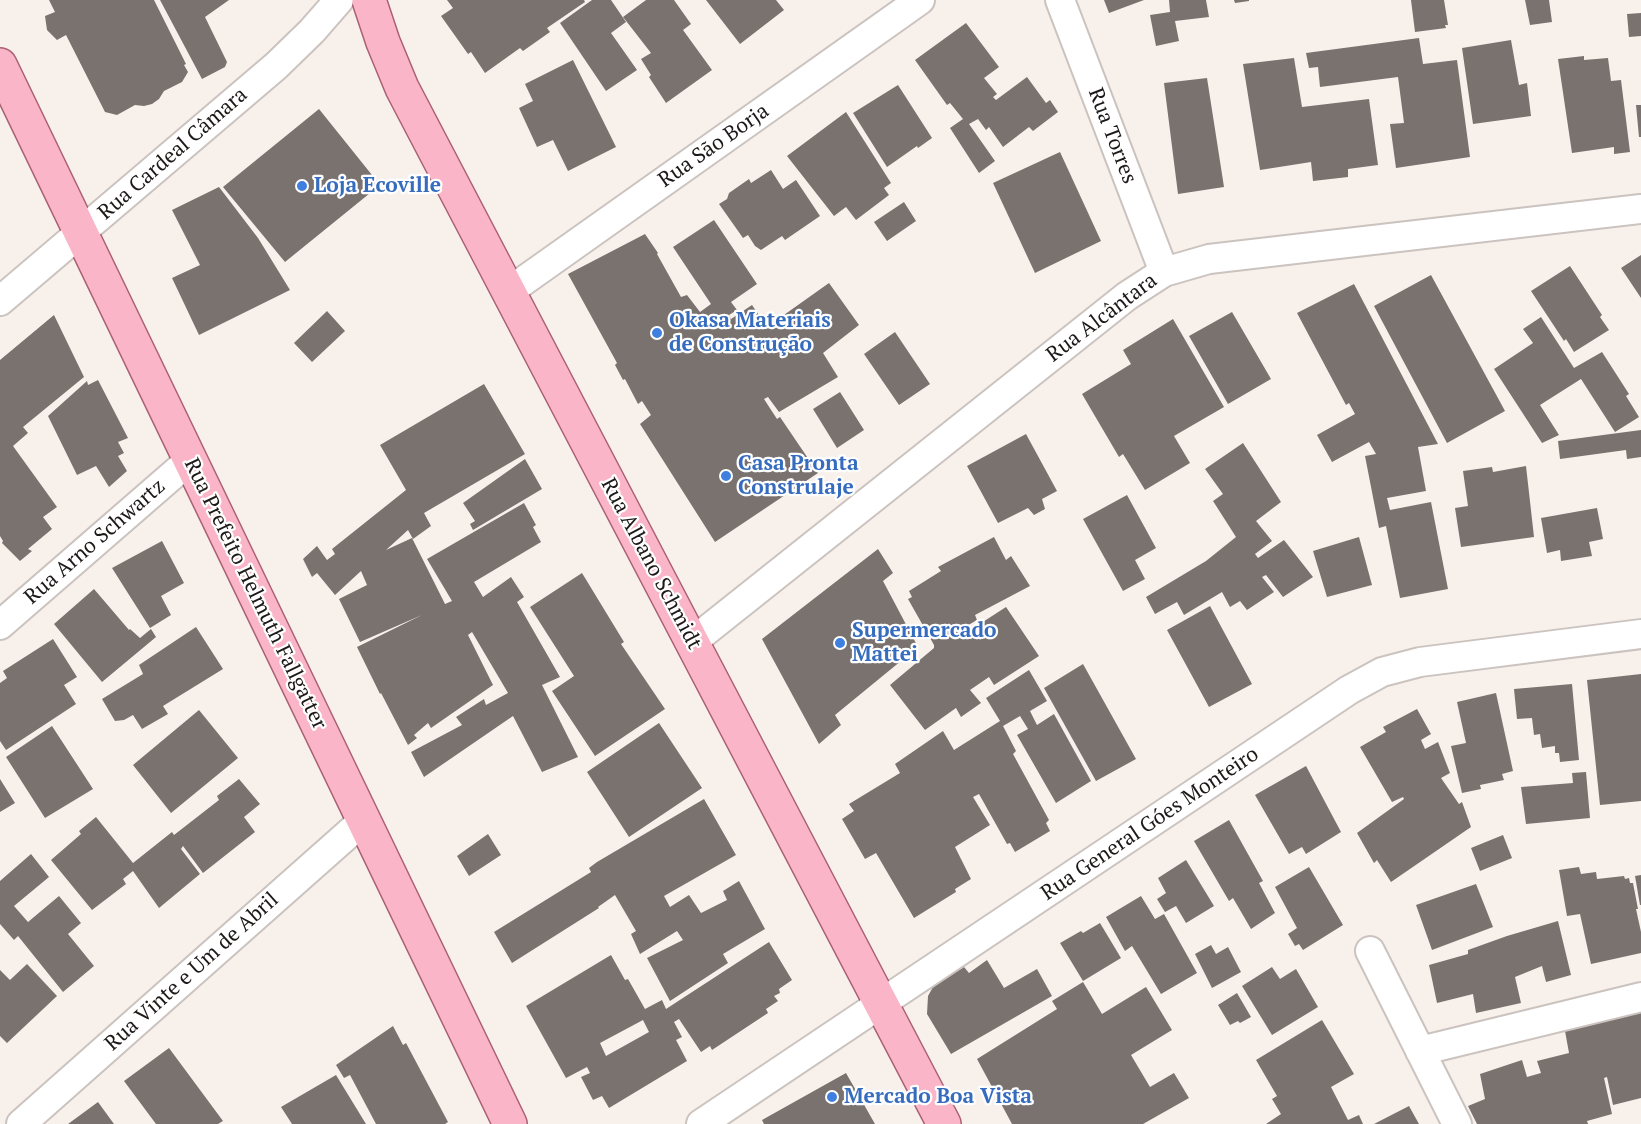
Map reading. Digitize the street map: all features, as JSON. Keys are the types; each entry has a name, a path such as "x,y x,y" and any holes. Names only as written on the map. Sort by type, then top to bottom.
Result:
{"main road":[{"name":"Rua Albano Schmidt","path":"369,0 402,88 944,1124"},
{"name":"Rua Prefeito Helmuth Fallgatter","path":"0,64 510,1124"}],"street":[{"name":"Rua Cardeal Câmara","path":"0,301 276,66 312,31 339,0"},
{"name":"Rua São Borja","path":"508,292 920,0"},
{"name":"Rua Torres","path":"1060,0 1164,272"},
{"name":"Rua Alcântara","path":"692,642 1127,296 1164,272 1209,259 1641,209"},
{"name":"Rua Arno Schwartz","path":"0,625 190,460"},
{"name":"Rua General Góes Monteiro","path":"701,1124 1349,690 1382,672 1420,662 1641,634"},
{"name":"Rua Vinte e Um de Abril","path":"21,1124 364,820"},
{"path":"1370,951 1457,1124"},
{"path":"1420,1051 1641,997"}],"building":[{"path":"49,0 154,0 188,72 182,82 164,91 152,104 135,105 117,115 105,112 66,35 57,40 47,30 45,16 55,12"},
{"path":"160,0 229,0 205,17 227,62 225,67 202,79"},
{"path":"447,0 584,0 585,2 547,28 550,32 523,51 520,48 485,73 471,52 468,54 441,16 453,8"},
{"path":"592,0 611,0 626,22 611,33 637,70 606,91 560,23"},
{"path":"646,0 674,0 691,24 683,30 712,70 666,103 649,77 651,75 641,59 651,53 623,17"},
{"path":"706,0 776,0 784,10 740,44"},
{"path":"1104,0 1144,0 1109,13"},
{"path":"1169,0 1206,0 1209,17 1175,21 1179,41 1156,46 1150,15 1170,12"},
{"path":"1234,0 1249,0 1249,1 1235,3"},
{"path":"1411,0 1444,0 1448,25 1445,25 1446,28 1415,32"},
{"path":"1525,0 1549,0 1552,22 1530,25"},
{"path":"1641,13 1641,36 1629,37 1627,14"},
{"path":"966,23 999,67 984,78 997,94 993,97 996,100 1027,77 1046,103 1050,100 1058,112 1033,131 1029,127 1003,147 989,127 986,130 978,119 969,124 995,161 979,173 950,128 963,119 950,103 947,105 915,60"},
{"path":"1419,38 1423,64 1457,60 1470,157 1396,168 1390,124 1404,123 1398,77 1320,87 1318,67 1309,68 1306,53"},
{"path":"1511,40 1519,85 1527,83 1531,116 1473,124 1462,48"},
{"path":"1584,56 1584,60 1608,58 1611,81 1621,80 1630,152 1614,154 1614,147 1572,153 1558,59"},
{"path":"1294,58 1302,107 1369,99 1378,165 1348,169 1348,177 1313,181 1311,162 1260,170 1243,64"},
{"path":"573,60 616,147 568,171 553,140 537,147 519,108 533,101 525,84"},
{"path":"1207,78 1224,187 1178,194 1164,83"},
{"path":"898,85 932,138 887,167 853,113"},
{"path":"1636,105 1641,105 1641,137 1639,137"},
{"name":"Loja Ecoville","path":"319,109 380,185 285,262 223,187"},
{"path":"846,112 891,183 884,188 889,195 856,220 846,207 834,216 787,156"},
{"path":"1060,152 1101,241 1035,273 993,183"},
{"path":"771,170 783,189 796,180 820,216 785,240 782,236 761,250 755,246 748,235 743,238 719,204 727,199 729,193 749,179 751,183"},
{"path":"219,187 258,238 290,290 199,335 172,278 200,265 172,210"},
{"path":"904,202 916,221 887,241 874,222"},
{"path":"714,220 757,284 731,302 737,310 729,315 731,319 752,305 767,327 829,283 859,325 823,353 838,377 779,412 768,397 764,399 777,419 780,417 818,473 715,542 640,424 651,415 642,401 638,404 625,379 623,380 615,365 617,363 568,274 645,234 658,253 681,297 687,295 700,312 711,304 673,247"},
{"path":"1641,255 1641,298 1621,268"},
{"path":"1570,266 1602,315 1600,317 1609,330 1574,352 1566,339 1564,341 1531,291"},
{"path":"1431,275 1505,411 1447,443 1374,306"},
{"path":"1354,284 1438,444 1418,447 1426,491 1387,498 1390,510 1431,502 1448,589 1400,598 1386,526 1379,528 1365,456 1376,454 1369,442 1332,462 1317,435 1355,414 1349,403 1346,405 1297,313"},
{"path":"327,311 345,331 312,362 294,343"},
{"path":"1232,312 1271,379 1228,404 1189,336"},
{"path":"54,315 84,377 23,427 28,433 13,446 57,507 43,517 52,529 28,549 32,551 20,561 2,543 0,536 0,360"},
{"path":"1541,317 1574,368 1602,352 1629,394 1626,396 1639,417 1615,432 1581,379 1540,405 1559,435 1542,443 1494,369 1533,343 1523,329"},
{"path":"1173,319 1224,407 1174,436 1190,463 1145,490 1123,454 1119,457 1082,394 1131,364 1123,350"},
{"path":"895,332 930,384 899,405 864,354"},
{"path":"98,380 128,438 118,442 124,453 118,456 127,471 109,487 96,466 77,475 48,416 87,381 88,385"},
{"path":"484,384 525,454 424,513 431,526 413,539 408,530 386,550 412,538 445,604 452,601 427,559 524,503 536,525 533,527 541,542 474,582 483,597 511,577 524,597 517,602 560,677 542,685 578,757 542,772 513,716 424,777 411,752 462,725 456,717 484,699 486,705 508,693 472,632 468,635 493,685 431,728 428,723 414,735 417,738 408,745 357,647 422,615 360,642 339,599 367,585 361,571 335,595 317,573 312,577 303,559 317,546 327,560 335,554 332,549 406,490 380,445"},
{"path":"840,392 864,430 837,448 813,409"},
{"path":"1641,430 1641,457 1627,459 1626,450 1560,459 1558,441"},
{"path":"1026,434 1057,491 1042,499 1045,509 1034,515 1028,508 998,523 967,466"},
{"path":"1243,443 1281,502 1256,521 1272,541 1255,554 1258,558 1284,540 1313,577 1283,597 1266,575 1262,577 1274,592 1247,610 1240,601 1230,607 1222,592 1184,615 1177,602 1155,614 1146,597 1206,561 1236,537 1213,501 1223,494 1205,469"},
{"path":"525,459 542,489 473,530 470,524 475,521 463,503"},
{"path":"1526,466 1534,537 1461,547 1455,508 1468,506 1463,471 1492,467 1493,472"},
{"path":"1127,495 1156,548 1135,560 1145,579 1123,591 1083,519"},
{"path":"1597,508 1603,539 1589,542 1592,556 1561,561 1560,550 1547,553 1541,518"},
{"path":"994,537 1006,560 1011,556 1030,586 975,615 977,620 965,627 966,631 1006,607 1039,656 994,685 989,677 970,690 981,703 961,717 956,708 925,730 890,685 934,648 908,599 912,597 909,591 941,571 938,567"},
{"path":"1359,537 1372,585 1327,597 1313,551"},
{"path":"162,541 184,583 161,596 171,615 150,628 112,568"},
{"name":"Supermercado Mattei","path":"878,549 893,573 883,581 918,647 835,715 841,725 819,744 762,639"},
{"path":"582,573 624,642 621,644 665,709 595,756 552,691 574,676 530,607"},
{"path":"94,589 129,630 140,638 151,629 156,637 102,682 54,624"},
{"path":"1210,606 1252,684 1209,707 1167,630"},
{"path":"196,627 223,669 163,706 168,714 142,729 133,715 124,720 115,721 102,699 143,674 139,665"},
{"path":"53,639 77,677 64,685 76,704 6,750 0,741 0,683 7,678 3,671"},
{"path":"1083,664 1136,759 1096,781 1044,688"},
{"path":"1029,670 1047,701 1030,711 1037,725 1054,714 1091,781 1056,803 1017,735 1028,729 1020,716 1003,726 1016,751 1013,754 1049,820 1046,823 1050,831 1015,852 1010,843 1007,844 979,794 973,797 990,825 955,847 971,879 955,889 956,892 914,918 876,853 865,859 842,819 854,811 849,804 900,773 895,764 943,731 954,750 1000,721 986,698"},
{"path":"1641,674 1641,801 1600,805 1587,680"},
{"path":"1572,684 1579,760 1560,762 1559,753 1555,753 1555,746 1542,748 1540,734 1534,735 1532,718 1517,719 1514,689"},
{"path":"1496,693 1513,771 1502,774 1504,780 1480,785 1481,789 1462,793 1451,746 1466,743 1457,702"},
{"path":"1417,709 1431,734 1421,740 1425,749 1438,742 1450,773 1441,778 1459,804 1462,802 1471,827 1391,882 1377,860 1374,863 1357,833 1404,799 1403,797 1392,802 1360,747 1386,732 1383,727"},
{"path":"199,710 238,758 171,813 133,765"},
{"path":"659,723 702,788 629,837 587,772"},
{"path":"52,726 93,789 45,818 6,757"},
{"path":"1306,766 1341,832 1306,854 1302,847 1289,854 1255,795"},
{"path":"1586,772 1590,818 1526,824 1521,787 1573,783 1572,773"},
{"path":"0,779 15,803 0,812"},
{"path":"239,779 260,804 244,817 255,832 203,873 183,846 181,849 200,874 159,908 133,871 123,879 126,884 92,910 51,860 81,834 79,831 96,817 133,863 172,832 174,835 219,800 217,796"},
{"path":"704,799 736,855 664,896 670,907 689,895 701,913 727,900 723,891 739,881 765,929 723,954 728,963 670,1001 647,958 683,940 677,931 640,954 631,934 636,931 615,895 599,908 512,963 494,932 591,872 589,868 597,862"},
{"path":"1229,820 1263,881 1259,883 1275,913 1251,929 1233,898 1229,901 1194,841"},
{"path":"488,834 501,855 469,876 457,856"},
{"path":"1503,835 1512,858 1480,871 1471,848"},
{"path":"31,854 49,877 14,906 28,922 59,896 81,923 68,934 94,966 63,992 18,936 14,940 0,924 0,881"},
{"path":"1186,860 1214,906 1186,923 1176,906 1165,912 1157,899 1166,893 1158,878"},
{"path":"1309,867 1343,925 1303,950 1299,944 1295,946 1288,934 1297,928 1275,887"},
{"path":"1579,867 1581,874 1596,872 1597,879 1624,876 1625,879 1629,878 1630,883 1633,883 1641,932 1641,953 1591,964 1580,914 1567,916 1559,870"},
{"path":"1641,875 1641,905 1640,905 1635,876"},
{"path":"1476,884 1493,927 1432,950 1416,905"},
{"path":"1141,896 1155,919 1164,914 1197,973 1161,994 1132,946 1125,951 1106,917"},
{"path":"1558,921 1571,975 1546,982 1542,966 1515,977 1521,1003 1476,1013 1473,994 1437,1003 1429,965 1468,954 1468,950 1507,936"},
{"path":"1100,923 1121,958 1083,981 1060,943"},
{"path":"769,942 792,980 779,989 780,993 774,996 778,1001 766,1009 768,1013 712,1050 710,1046 701,1052 679,1019 674,1022 682,1037 676,1040 687,1061 609,1108 602,1096 593,1100 581,1077 590,1073 587,1067 566,1078 526,1006 611,955 645,1009 662,1000 666,1009","holes":["643,1020 649,1032 606,1056 600,1043"]},
{"path":"1211,945 1216,954 1228,947 1241,972 1212,988 1195,954"},
{"path":"987,960 1004,988 1037,969 1052,996 951,1054 927,1014 928,996 933,987 964,967 969,973"},
{"path":"27,964 57,996 7,1043 0,1036 0,970 10,980"},
{"path":"1272,967 1280,979 1296,969 1318,1007 1272,1035 1242,986"},
{"path":"1083,982 1102,1014 1146,987 1172,1030 1131,1055 1150,1087 1174,1073 1189,1098 1143,1124 1012,1124 977,1059 1057,1009 1052,1001"},
{"path":"1237,993 1251,1017 1230,1025 1218,1005"},
{"path":"1641,1013 1641,1098 1613,1105 1607,1077 1604,1078 1612,1114 1587,1121 1588,1124 1477,1124 1468,1106 1485,1099 1480,1074 1522,1060 1527,1077 1541,1073 1537,1061 1569,1053 1565,1031"},
{"path":"1322,1020 1354,1074 1331,1087 1348,1120 1359,1115 1363,1124 1266,1124 1281,1114 1272,1099 1277,1096 1256,1060"},
{"path":"393,1026 403,1045 406,1043 448,1122 445,1124 376,1124 350,1075 344,1078 336,1065"},
{"path":"169,1048 223,1121 218,1124 156,1124 124,1081"},
{"name":"Mercado Boa Vista","path":"846,1073 875,1124 764,1124 762,1120"},
{"path":"336,1075 366,1124 292,1124 281,1107"},
{"path":"98,1102 114,1124 68,1124"},
{"path":"1409,1106 1419,1124 1374,1124"}],"place":[{"name":"Loja Ecoville","path":"302,186"},
{"name":"Okasa Materiais de Construção","path":"657,333"},
{"name":"Casa Pronta Construlaje","path":"726,476"},
{"name":"Supermercado Mattei","path":"840,643"},
{"name":"Mercado Boa Vista","path":"832,1097"}]}
